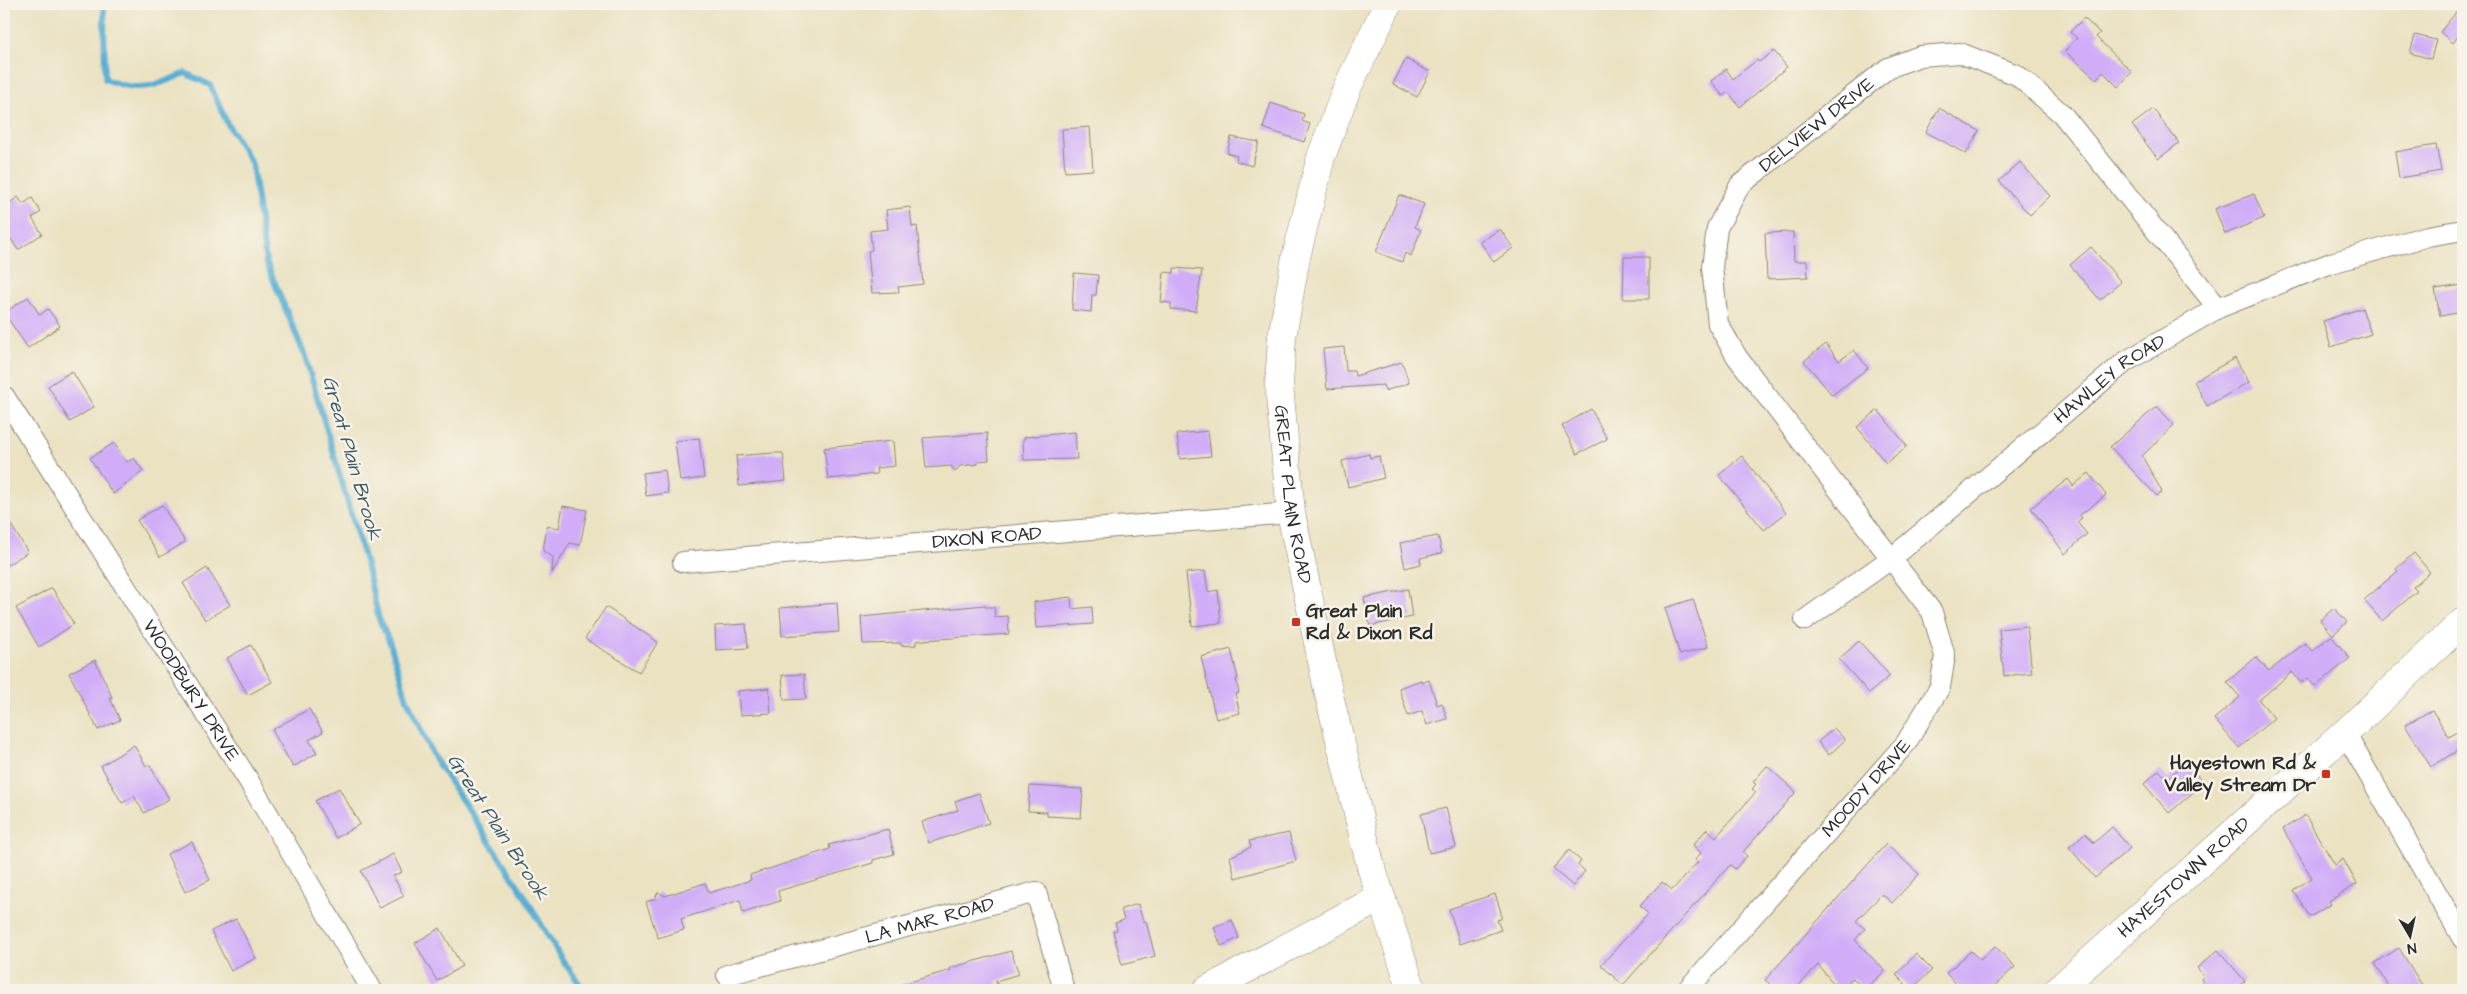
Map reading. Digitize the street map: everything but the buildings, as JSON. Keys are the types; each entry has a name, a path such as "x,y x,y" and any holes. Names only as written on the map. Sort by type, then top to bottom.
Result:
{"street":[{"name":"GREAT PLAIN ROAD","path":"1388,4 1347,88 1318,166 1296,257 1282,337 1279,386 1292,514 1329,695 1380,898 1412,990"},
{"name":"DELVIEW DRIVE","path":"1892,558 1737,357 1718,324 1712,268 1717,228 1740,185 1888,68 1920,56 1960,53 2017,75 2062,114 2218,308"},
{"name":"HAWLEY ROAD","path":"1805,620 1892,558 2125,362 2218,308 2331,263 2428,236 2463,230"},
{"name":"WOODBURY DRIVE","path":"4,396 247,778 372,990"},
{"name":"DIXON ROAD","path":"683,562 1292,514"},
{"name":"MOODY DRIVE","path":"1687,990 1906,743 1940,687 1944,656 1932,612 1892,558"},
{"name":"HAYESTOWN ROAD","path":"2058,990 2345,733 2463,622"},
{"path":"2345,733 2463,939"},
{"name":"LA MAR ROAD","path":"727,975 1036,892 1064,990"},
{"path":"1207,990 1380,898"}],"waterway":[{"name":"Great Plain Brook","path":"104,4 105,79 136,87 155,85 185,73 210,85 227,123 252,164 266,262 305,356 367,568 379,619 390,643 407,699 433,756 523,893 561,958 584,990"}],"place":[{"name":"Great Plain Rd & Dixon Rd","path":"1296,622"},
{"name":"Hayestown Rd & Valley Stream Dr","path":"2326,774"}]}
